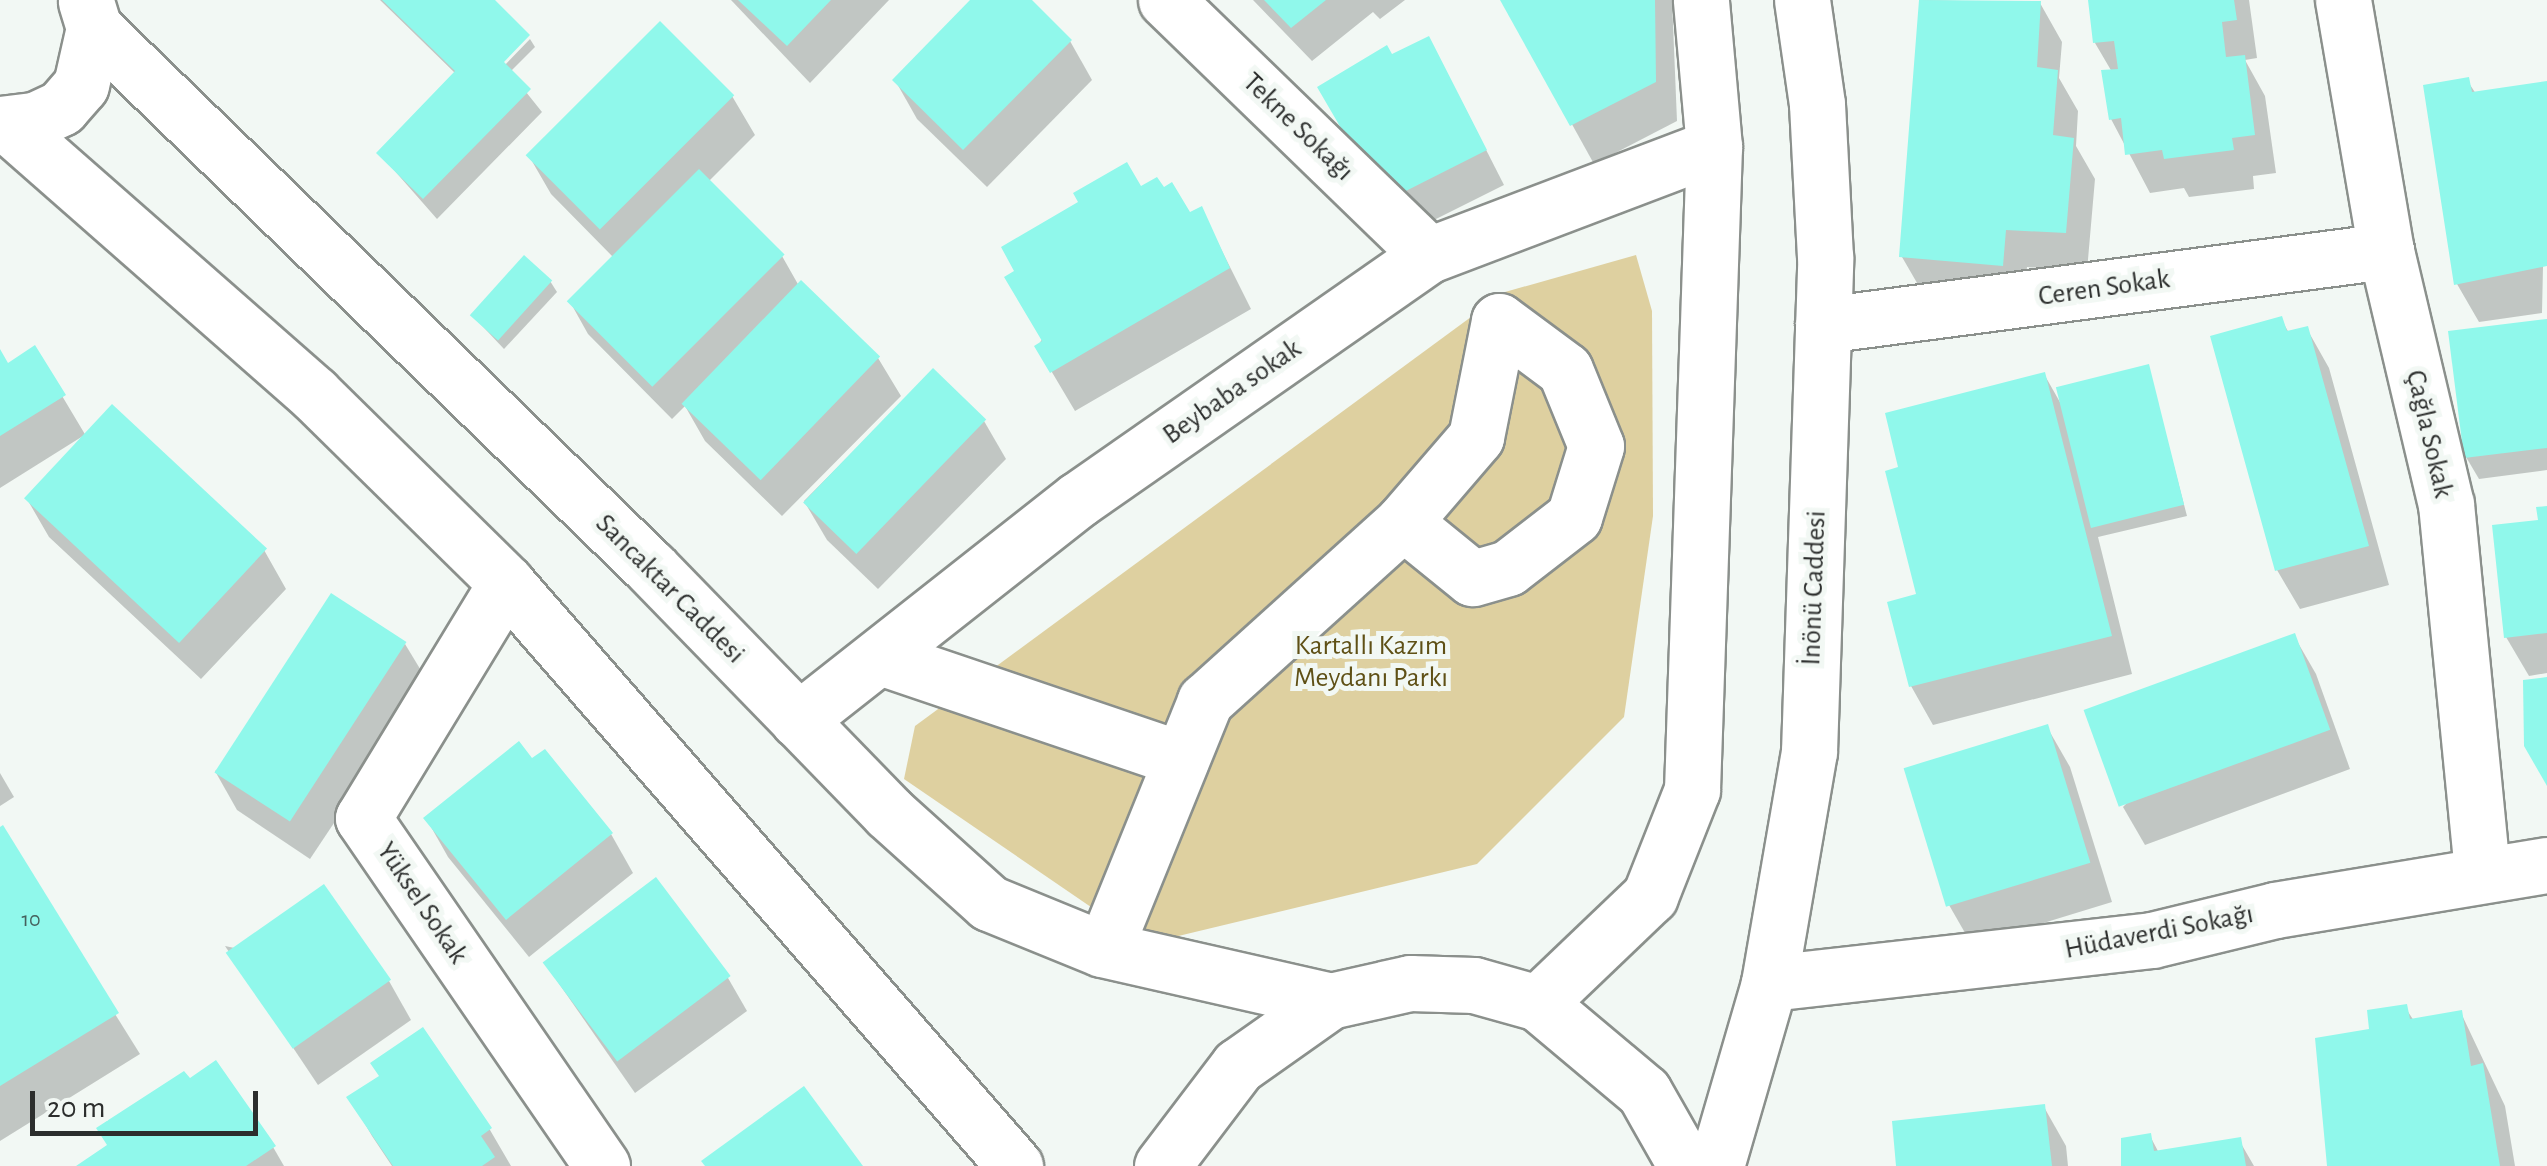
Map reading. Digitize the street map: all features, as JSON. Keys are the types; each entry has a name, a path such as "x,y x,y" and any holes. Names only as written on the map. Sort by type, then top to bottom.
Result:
{"street":[{"name":"Tekne Sokağı","path":"1166,0 1429,255"},
{"path":"1538,1003 1650,896 1692,790 1714,146 1701,0"},
{"name":"İnönü Caddesi","path":"1716,1166 1770,982 1808,752 1823,325 1817,104 1802,0"},
{"name":"Çağla Sokak","path":"2343,0 2386,251 2446,504 2482,873"},
{"path":"4,124 61,108 81,85 90,14"},
{"name":"Sancaktar Caddesi","path":"90,14 652,568 798,720 989,903 1102,948 1330,1002"},
{"path":"4,124 314,394 506,583 1015,1166"},
{"name":"Beybaba sokak","path":"798,720 1079,498 1429,255 1714,146"},
{"name":"Ceren Sokak","path":"1823,325 2386,251"},
{"path":"1115,924 1205,701 1403,522"},
{"name":"Yüksel Sokak","path":"506,583 363,818 602,1166"},
{"path":"880,657 1181,759"},
{"name":"Hüdaverdi Sokağı","path":"1770,982 2152,940 2275,910 2547,865"},
{"path":"1162,1166 1238,1066 1330,1002 1410,982 1474,985 1538,1003 1644,1092 1686,1166"}],"green space":[{"name":"Kartallı Kazım Meydanı Parkı","path":"1636,255 1652,311 1653,516 1624,717 1477,864 1145,944 904,779 915,726 1505,292"}],"building":[{"path":"382,0 495,0 530,35 504,62 531,89 423,199 376,153 455,71"},
{"path":"738,0 831,0 787,46"},
{"path":"970,0 1032,0 1072,40 963,150 892,80"},
{"path":"1264,0 1326,0 1291,28"},
{"path":"1500,0 1655,0 1656,82 1570,126"},
{"path":"1919,0 2041,1 2037,67 2058,70 2053,135 2074,138 2066,233 2006,230 2003,266 1899,257"},
{"path":"2088,0 2234,0 2237,20 2222,22 2226,57 2245,55 2255,135 2232,138 2234,150 2164,159 2162,150 2125,155 2121,118 2109,120 2101,70 2118,69 2114,41 2093,43"},
{"path":"660,21 734,95 600,230 526,155"},
{"path":"1429,36 1487,150 1384,202 1317,87 1387,45 1392,54"},
{"path":"2469,77 2472,92 2547,81 2547,266 2454,285 2423,85"},
{"path":"1127,162 1141,186 1157,177 1164,187 1172,182 1190,212 1202,206 1230,268 1050,373 1034,346 1042,341 1004,277 1014,271 1001,247 1078,202 1073,193"},
{"path":"699,169 785,255 652,387 567,301"},
{"path":"524,255 552,280 498,341 470,315"},
{"path":"801,280 880,356 761,480 682,404"},
{"path":"2282,316 2287,331 2308,326 2369,546 2275,571 2210,336"},
{"path":"2547,319 2547,448 2464,458 2448,331"},
{"path":"35,345 66,395 0,436 0,349 8,363"},
{"path":"2149,364 2184,505 2091,528 2056,387"},
{"path":"933,368 986,419 856,554 803,503"},
{"path":"2045,372 2112,636 1909,687 1887,602 1916,594 1885,471 1898,467 1885,413"},
{"path":"112,404 267,549 179,643 24,498"},
{"path":"2547,506 2547,633 2504,638 2492,525 2538,520 2536,507"},
{"path":"331,593 406,642 290,821 214,772"},
{"path":"2295,633 2330,730 2119,807 2084,710"},
{"path":"2547,677 2547,786 2524,746 2523,680"},
{"path":"2048,724 2090,863 1946,907 1904,768"},
{"path":"519,741 532,758 545,749 613,833 506,920 423,818"},
{"path":"3,825 119,1013 0,1086 0,827"},
{"path":"656,877 731,976 617,1061 543,962"},
{"path":"324,884 391,980 293,1049 226,953"},
{"path":"2407,1004 2410,1019 2462,1010 2471,1066 2483,1063 2500,1166 2327,1166 2315,1038 2369,1029 2367,1010"},
{"path":"423,1027 492,1128 481,1136 495,1157 482,1166 393,1166 346,1097 379,1076 370,1063"},
{"path":"216,1060 276,1146 246,1166 76,1166 107,1145 96,1128 184,1071 190,1078"},
{"path":"804,1086 863,1166 705,1166 701,1161"},
{"path":"2045,1104 2052,1166 1896,1166 1892,1121"},
{"path":"2151,1133 2154,1151 2241,1137 2246,1166 2121,1166 2121,1138"}]}
